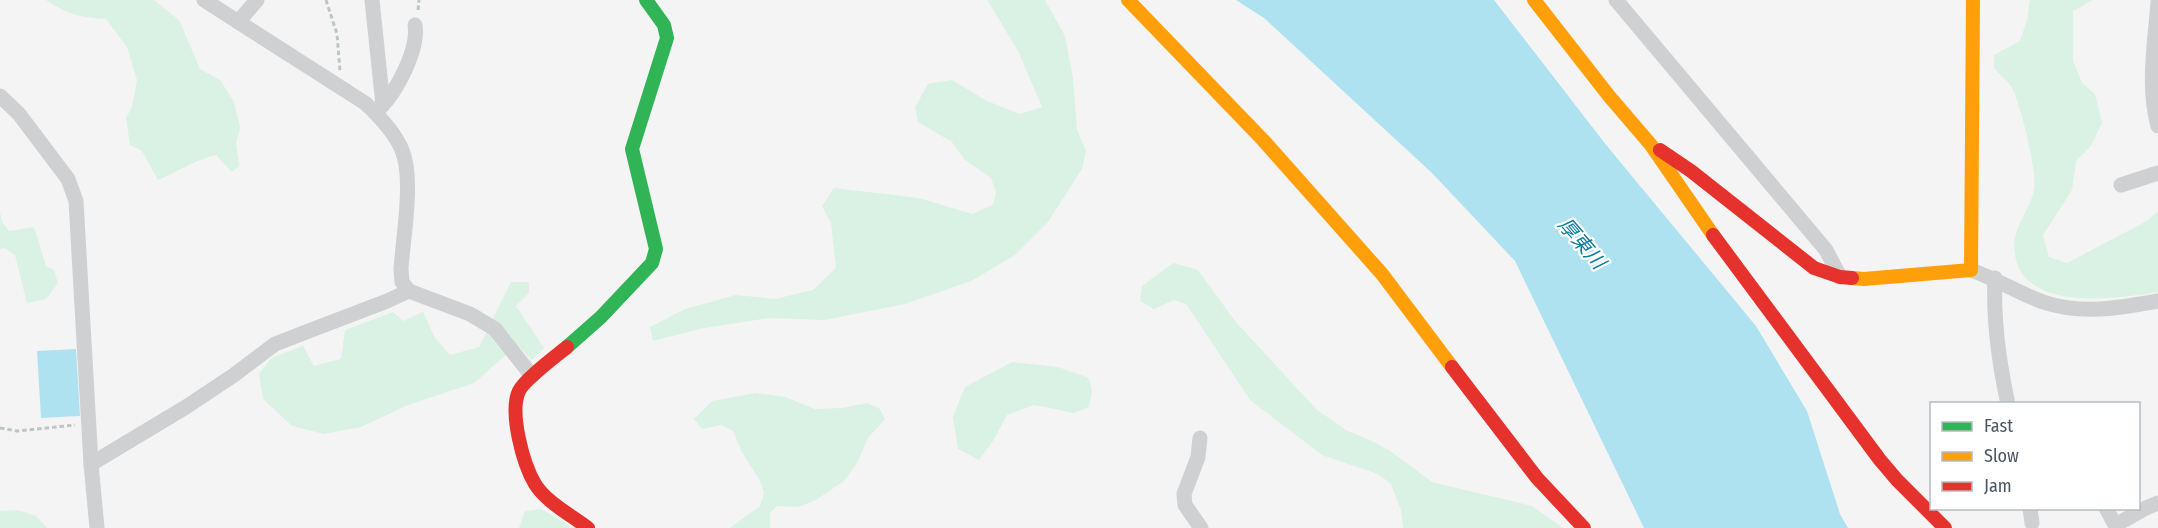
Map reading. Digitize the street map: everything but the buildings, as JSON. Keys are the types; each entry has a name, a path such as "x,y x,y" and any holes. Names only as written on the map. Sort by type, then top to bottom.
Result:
{"street":[{"path":"204,0 365,103 379,109"},
{"path":"238,22 257,0"},
{"path":"372,0 379,109 402,148 407,165 402,282 409,291 470,314 495,329 532,376"},
{"path":"588,528 549,499 535,483 520,444 514,406 520,388 601,317 652,263 656,249 632,149 667,38 664,25 646,0"},
{"path":"1128,0 1263,140 1382,274 1537,478 1584,528"},
{"path":"1534,0 1652,145 1712,234 1881,460 1897,480 1945,528"},
{"path":"1616,0 1826,250 1840,277"},
{"path":"1971,270 1973,0"},
{"path":"2158,2 2153,67 2154,112 2158,126"},
{"path":"379,109 389,99 404,72 417,34 415,25"},
{"path":"0,96 19,114 68,179 76,201 91,464 97,528"},
{"path":"1652,145 1691,171 1814,268 1840,277 1864,279 1971,270 1995,278 2044,302 2070,308 2108,310 2158,302"},
{"path":"2121,185 2158,173"},
{"path":"1995,278 1994,300 2008,402"},
{"path":"91,464 186,407 275,344 387,302 409,291"},
{"path":"1200,438 1198,457 1184,494 1185,505 1201,528"},
{"path":"2107,510 2114,523 2119,524 2158,503"}],"path":[{"path":"326,0 337,34 340,70 338,86"},
{"path":"0,428 17,431 89,423"}],"green space":[{"path":"46,0 154,0 179,20 200,69 220,80 234,102 240,127 236,144 239,166 232,172 216,155 158,180 142,151 130,145 126,118 132,107 137,80 127,47 106,19 74,14"},
{"path":"986,0 1045,0 1065,36 1073,78 1077,129 1086,151 1082,169 1048,222 1015,255 971,281 905,304 824,320 769,318 704,328 653,341 650,327 685,309 736,295 775,299 813,290 836,268 831,223 822,206 834,188 919,198 972,214 993,205 996,192 991,178 964,159 952,142 918,122 915,107 928,84 952,80 987,101 1020,114 1042,107 1018,51"},
{"path":"2030,0 2093,0 2073,11 2073,60 2082,83 2095,94 2102,123 2091,146 2076,161 2072,190 2043,235 2049,257 2067,263 2147,221 2158,211 2158,292 2117,297 2070,297 2049,292 2031,283 2019,268 2014,240 2032,197 2035,182 2028,139 2019,108 2010,85 1994,68 1994,55 2020,41 2027,20"},
{"path":"0,212 2,222 9,231 34,227 46,266 54,270 58,283 46,299 27,303 15,255 5,248 0,249"},
{"path":"1173,263 1198,270 1235,321 1316,409 1346,430 1389,450 1432,482 1532,506 1563,528 1403,528 1401,510 1391,484 1378,474 1322,455 1250,400 1186,304 1174,300 1154,309 1140,301 1142,286"},
{"path":"511,282 529,282 529,293 516,306 544,348 532,360 517,345 474,383 408,405 361,427 324,434 292,426 263,399 259,374 271,358 303,346 314,366 341,359 345,330 393,312 403,321 423,312 435,338 450,355 479,347"},
{"path":"1012,362 1058,367 1089,378 1092,391 1089,407 1074,413 1034,405 1007,415 993,441 979,460 958,449 953,417 965,387"},
{"path":"756,393 785,397 815,409 842,408 867,403 880,409 885,419 868,438 857,463 844,481 816,500 798,507 777,506 770,513 770,528 730,528 760,506 764,493 733,431 721,425 702,429 694,419 712,401"},
{"path":"541,509 571,528 519,528 525,511"},
{"path":"18,510 36,516 47,528 0,528 0,511"}],"water":[{"name":"厚東川","path":"1236,0 1494,0 1607,146 1756,326 1807,411 1840,514 1848,528 1644,528 1515,261 1432,173 1264,18"},
{"path":"76,349 80,416 41,418 37,351"}],"traffic: fast":[{"path":"567,347 601,317 652,263 656,249 632,149 667,38 664,25 646,0"}],"traffic: slow":[{"path":"1128,0 1263,140 1382,274 1452,367"},
{"path":"1534,0 1609,96 1651,145 1713,235"},
{"path":"1852,278 1864,279 1971,270 1973,0"}],"traffic: jam":[{"path":"1660,150 1691,171 1814,268 1840,277 1852,278"},
{"path":"1713,235 1880,460 1945,528"},
{"path":"567,347 522,386 516,400 517,424 522,451 535,484 552,502 588,528"},
{"path":"1452,367 1537,478 1584,528"}]}
